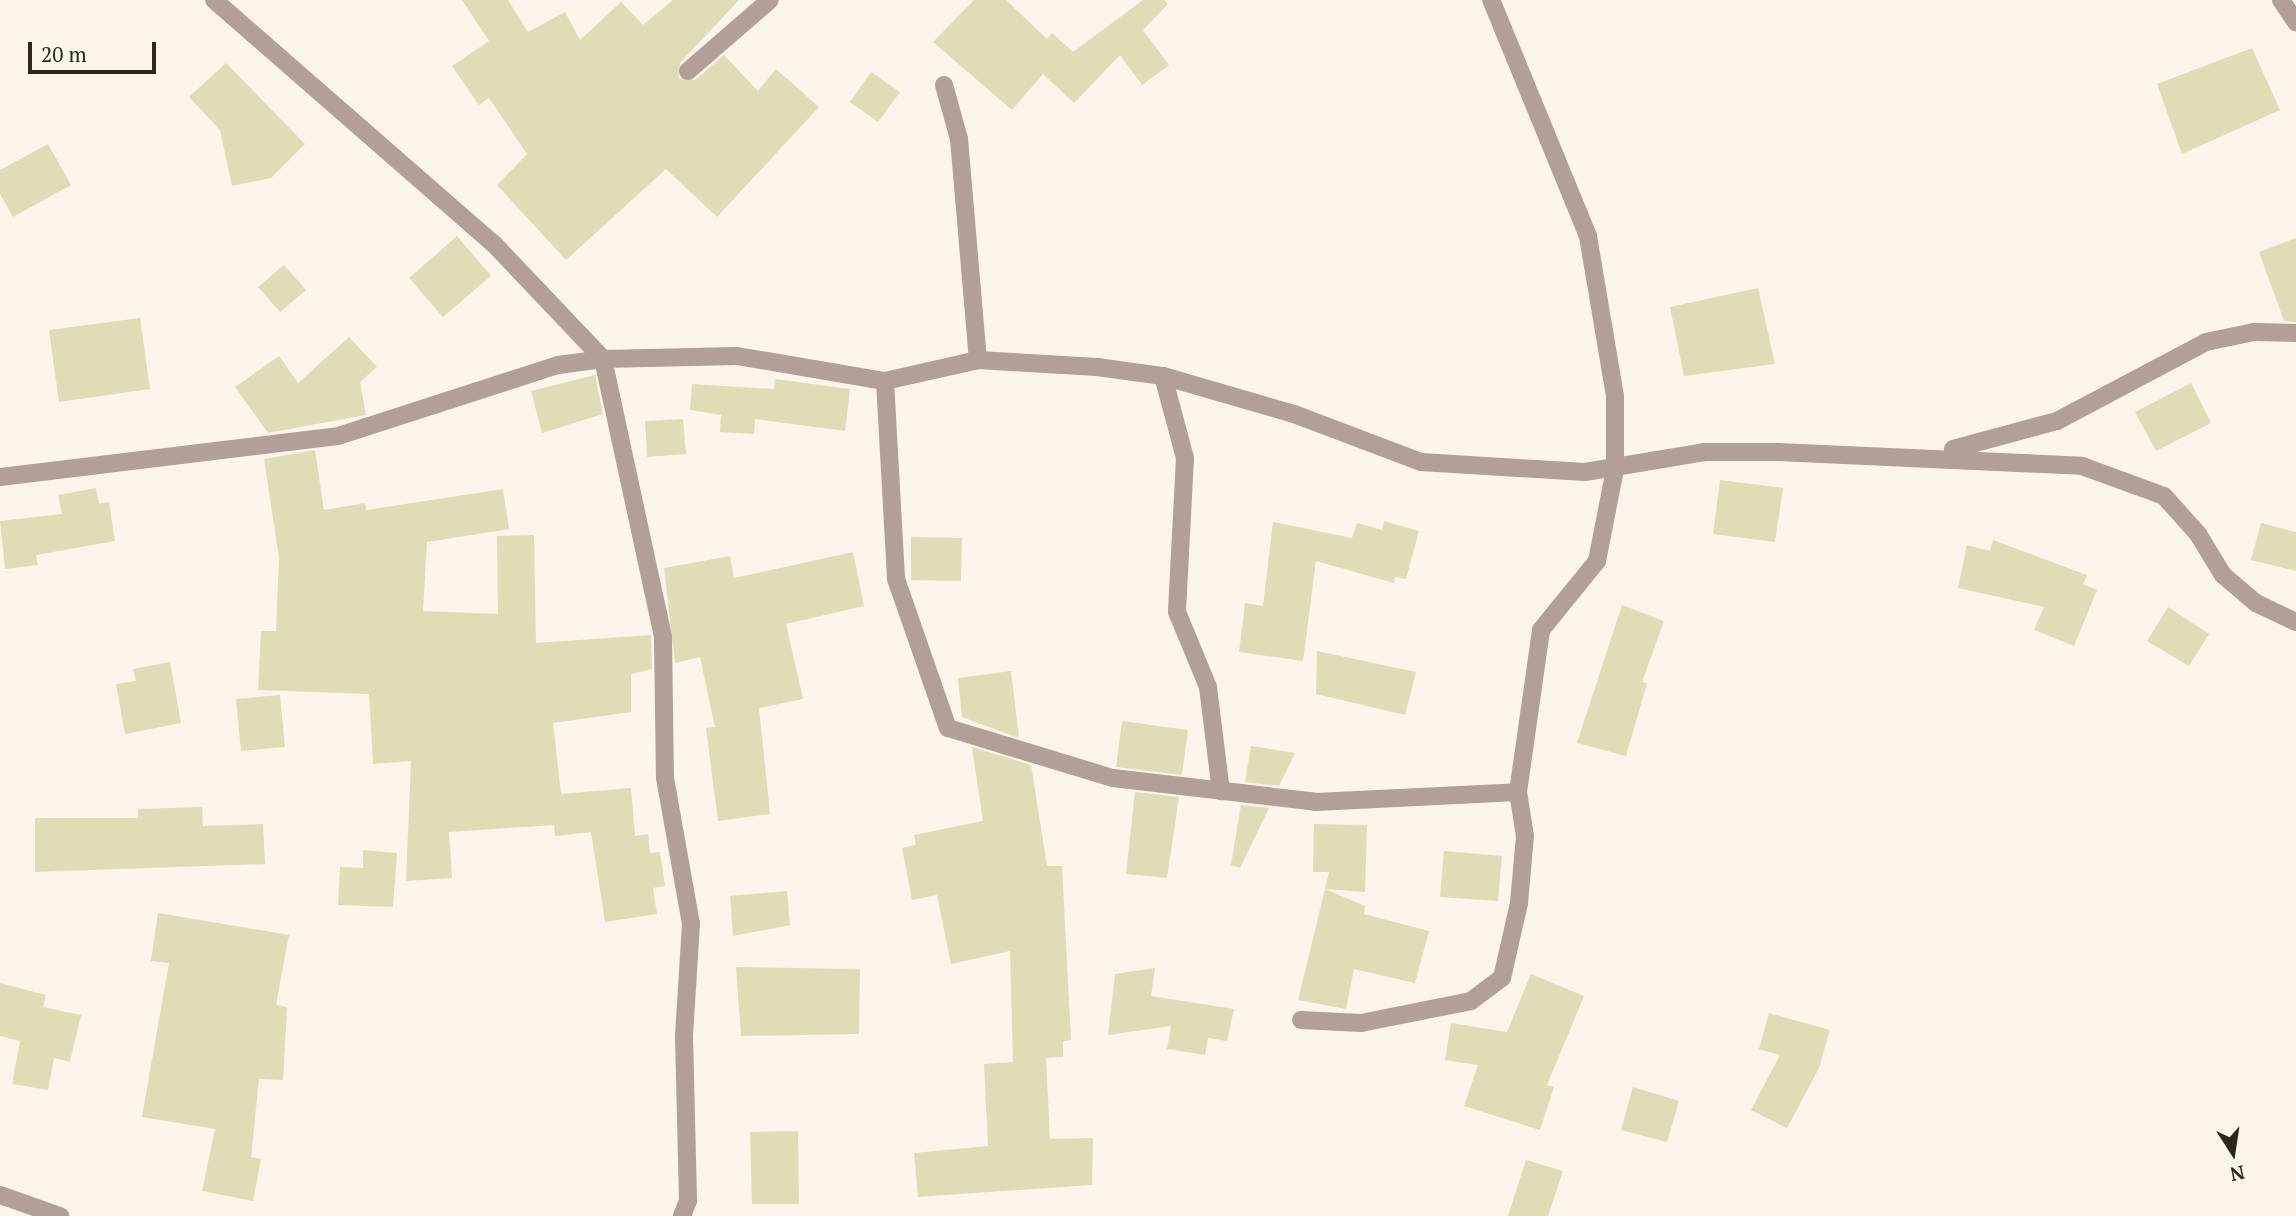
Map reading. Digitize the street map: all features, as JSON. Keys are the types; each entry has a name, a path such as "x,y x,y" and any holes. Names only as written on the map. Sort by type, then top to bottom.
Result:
{"street":[{"path":"214,0 493,243 603,359 663,637 665,778 691,925 684,1036 688,1201 682,1216"},
{"path":"688,71 770,0"},
{"path":"1301,1020 1361,1023 1471,1001 1502,978 1519,903 1525,836 1518,793 1541,630 1597,561 1615,470 1615,396 1588,236 1490,0"},
{"path":"2281,0 2296,22"},
{"path":"944,85 959,139 978,360"},
{"path":"1919,454 1997,442 2057,421 2206,342 2254,332 2296,333"},
{"path":"0,477 338,436 558,365 603,359 737,356 885,381 978,360 1163,376 1294,414 1421,462 1615,470 1704,452 1919,454 2082,466 2129,479 2164,496 2198,534 2223,575 2256,603 2296,622"},
{"path":"1163,376 1185,458 1177,612 1208,687 1221,791"},
{"path":"885,381 896,579 948,728 1113,778 1316,802 1518,793"},
{"path":"0,1195 60,1216"}],"building":[{"path":"462,0 508,0 528,32 565,12 580,40 621,2 643,25 673,0 739,0 680,63 679,78 695,80 724,55 758,91 776,69 819,107 717,217 666,169 566,260 497,185 527,154 489,98 479,105 452,66 489,41"},
{"path":"974,0 1006,0 1047,39 1052,33 1073,52 1143,0 1164,0 1168,4 1143,30 1169,65 1142,85 1120,55 1074,103 1043,74 1012,110 933,42"},
{"path":"2252,48 2280,110 2182,154 2157,84"},
{"path":"226,63 305,144 271,178 232,186 220,130 189,97"},
{"path":"871,72 900,92 878,122 850,102"},
{"path":"48,144 71,185 13,217 0,194 0,170"},
{"path":"457,236 491,276 443,317 409,278"},
{"path":"2296,238 2296,322 2284,321 2259,252"},
{"path":"284,265 306,290 280,312 258,287"},
{"path":"1758,288 1775,364 1684,376 1670,307"},
{"path":"140,318 150,389 59,402 49,330"},
{"path":"349,337 377,367 360,382 366,415 268,433 235,387 279,356 298,383"},
{"path":"595,375 603,414 542,433 531,391"},
{"path":"775,379 850,389 845,431 755,419 754,434 720,432 721,415 690,410 692,384 774,389"},
{"path":"2191,383 2211,423 2156,451 2135,412"},
{"path":"683,419 686,454 647,457 645,421"},
{"path":"315,450 324,510 365,503 366,510 503,489 509,529 427,542 423,611 498,614 497,536 534,535 536,643 651,635 652,669 631,674 631,712 553,723 561,794 631,788 635,836 648,834 650,853 660,852 665,886 653,888 657,914 605,922 591,832 555,836 554,825 449,832 452,878 406,881 411,761 373,764 369,694 258,690 261,631 276,631 279,558 264,459"},
{"path":"1720,480 1783,488 1775,542 1713,534"},
{"path":"96,488 99,504 109,502 115,541 36,555 38,565 5,569 0,521 62,514 58,495"},
{"path":"1384,521 1419,531 1406,579 1395,577 1394,583 1316,561 1303,661 1239,652 1245,603 1263,606 1273,522 1352,538 1357,523 1382,530"},
{"path":"2261,523 2296,532 2296,571 2251,560"},
{"path":"911,537 962,538 961,581 911,580"},
{"path":"1993,540 2087,575 2083,584 2097,590 2074,646 2034,630 2044,607 1958,588 1967,545 1990,551"},
{"path":"853,552 864,606 786,624 803,699 759,708 770,814 718,821 706,728 715,727 700,657 675,663 664,568 730,556 734,578"},
{"path":"1622,605 1664,621 1642,682 1647,683 1626,756 1577,743"},
{"path":"2168,607 2209,634 2189,666 2147,641"},
{"path":"1317,651 1416,672 1405,715 1316,694"},
{"path":"170,662 181,723 125,734 116,684 136,681 133,669"},
{"path":"1011,671 1019,738 962,717 958,678"},
{"path":"280,695 285,747 241,751 236,699"},
{"path":"1122,721 1188,730 1182,775 1116,767"},
{"path":"1251,746 1295,753 1279,786 1245,782"},
{"path":"972,747 1031,765 1047,866 1062,866 1071,1040 1063,1041 1063,1057 1046,1058 1050,1139 1093,1138 1092,1185 918,1197 914,1153 988,1146 984,1064 1013,1062 1010,951 951,964 937,895 912,900 902,848 916,845 914,835 983,821"},
{"path":"1135,792 1179,797 1167,878 1126,874"},
{"path":"1241,805 1269,808 1240,868 1231,865"},
{"path":"202,807 203,826 263,824 265,864 35,872 35,818 138,818 138,809"},
{"path":"1314,824 1367,825 1365,892 1325,889 1329,872 1313,872"},
{"path":"363,850 397,853 393,907 338,905 340,867 363,868"},
{"path":"1444,851 1502,856 1498,901 1440,897"},
{"path":"1325,889 1365,906 1364,914 1429,931 1415,983 1354,969 1346,1009 1298,1000"},
{"path":"787,891 790,925 733,936 730,896"},
{"path":"158,913 289,935 276,1005 287,1007 283,1080 259,1079 251,1157 261,1159 253,1201 202,1191 215,1129 142,1117 169,963 151,961"},
{"path":"736,967 860,969 859,1034 741,1036"},
{"path":"1155,968 1151,996 1234,1009 1227,1041 1208,1038 1205,1055 1167,1049 1171,1026 1108,1035 1115,974"},
{"path":"1531,974 1584,996 1547,1085 1554,1087 1540,1130 1464,1106 1478,1065 1445,1060 1451,1023 1507,1032"},
{"path":"0,983 46,995 43,1007 81,1015 70,1062 54,1058 48,1090 12,1084 20,1041 0,1036"},
{"path":"1769,1013 1830,1030 1819,1068 1787,1128 1751,1110 1780,1055 1759,1049"},
{"path":"1633,1087 1679,1101 1667,1142 1621,1130"},
{"path":"798,1131 799,1204 752,1204 750,1132"},
{"path":"1526,1160 1563,1171 1548,1216 1508,1216"}]}
